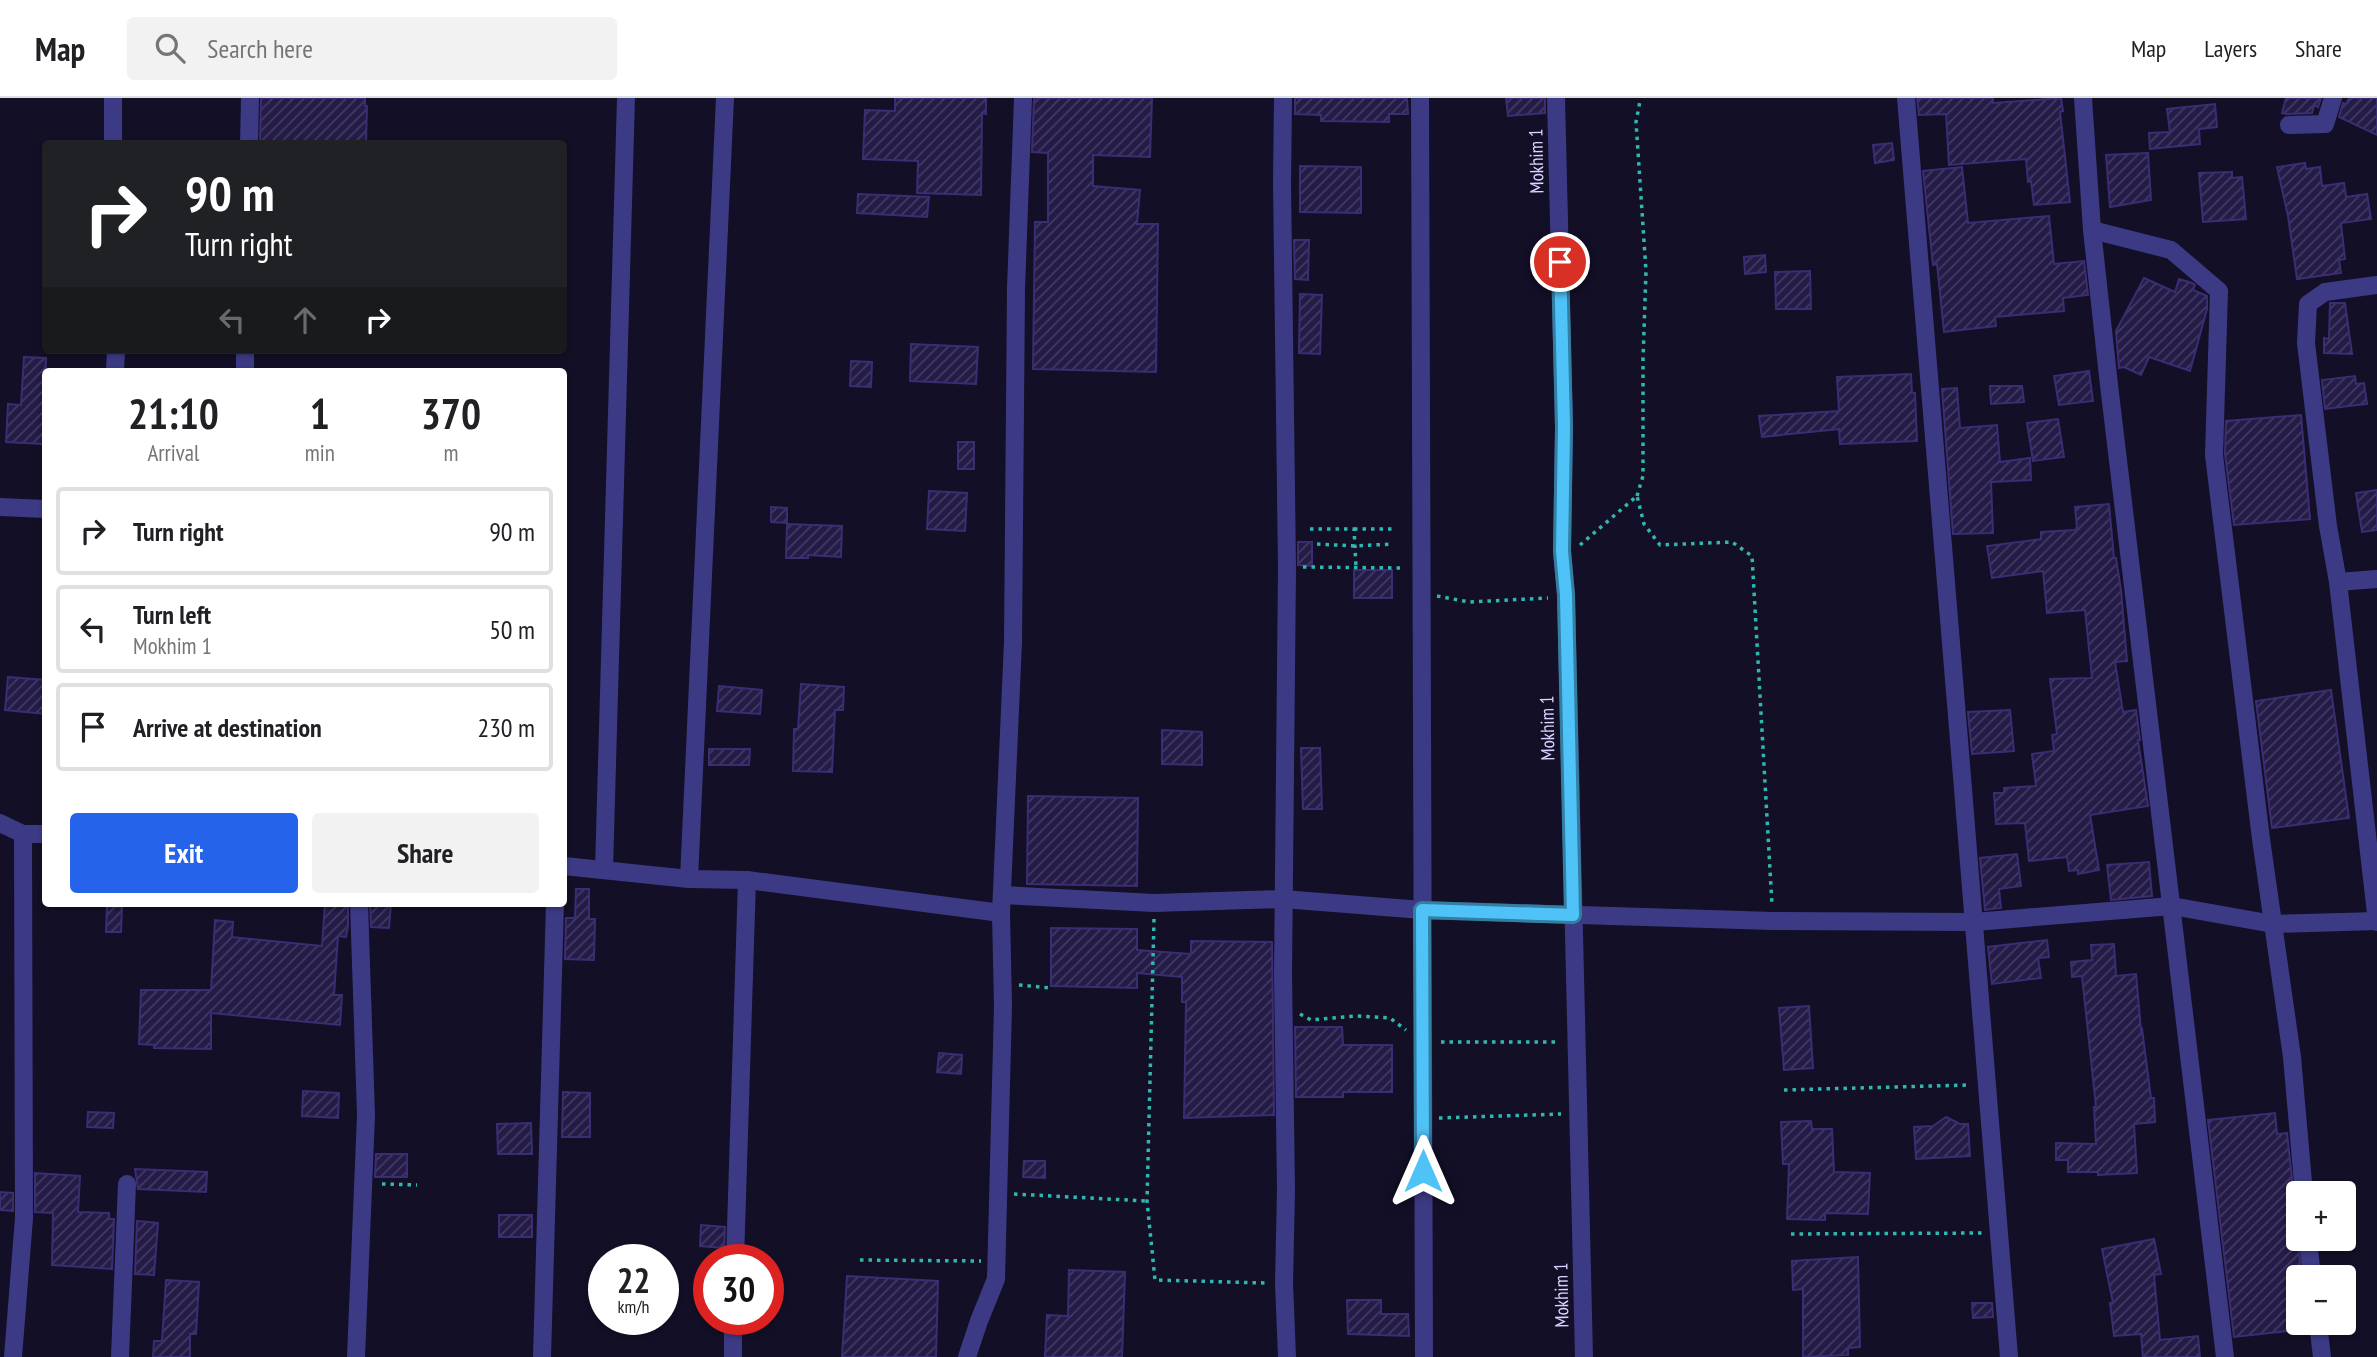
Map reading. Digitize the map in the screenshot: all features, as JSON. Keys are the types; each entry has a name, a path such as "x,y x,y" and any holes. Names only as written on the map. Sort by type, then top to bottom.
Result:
{"street":[{"path":"113,98 113,140"},
{"path":"249,140 250,98"},
{"path":"604,869 626,98"},
{"path":"689,879 725,98"},
{"path":"967,1357 996,1279 1003,984 1001,904 1013,642 1016,289 1023,98"},
{"path":"1283,98 1287,568 1283,1005 1286,1190 1284,1283 1287,1357"},
{"path":"1420,98 1423,1357"},
{"name":"Mokhim 1","path":"1556,98 1564,427 1562,551 1566,595 1584,1357"},
{"path":"1906,98 1938,516 1989,1085 2009,1357"},
{"path":"2083,98 2092,230 2225,1357"},
{"path":"2289,125 2325,124 2333,98"},
{"path":"2092,230 2171,250 2219,291 2214,455 2292,1057 2303,1181"},
{"path":"567,866 689,879 747,880 1001,904 1283,899 1422,910 1773,921 1974,922 2172,906 2273,924 2377,921 2338,582 2328,526 2306,343 2308,304 2325,292 2377,285"},
{"path":"0,508 42,509"},
{"path":"2338,582 2377,579"},
{"path":"0,823 23,834 42,834"},
{"path":"13,1357 23,1218 23,834"},
{"path":"736,1244 747,880"},
{"path":"356,1357 366,1115 359,907"},
{"path":"542,1357 555,907"},
{"path":"120,1357 127,1184"},
{"path":"733,1335 733,1357"},
{"path":"2319,1335 2322,1357"}],"path":[{"path":"1640,101 1636,122 1646,271 1643,476 1637,496 1644,524 1660,545 1732,542 1752,556 1773,921"},
{"path":"1562,551 1583,544 1637,496"},
{"path":"1310,529 1392,529"},
{"path":"1354,529 1356,567"},
{"path":"1317,544 1392,544"},
{"path":"1287,568 1422,568"},
{"path":"1421,592 1469,602 1527,601 1566,595"},
{"path":"1154,903 1147,1201 1155,1280 1284,1283"},
{"path":"1003,984 1051,988"},
{"path":"1283,1005 1311,1020 1356,1016 1391,1018 1423,1042 1576,1042"},
{"path":"1784,1090 1989,1085"},
{"path":"1423,1118 1578,1114"},
{"path":"362,1184 416,1185"},
{"path":"998,1193 1147,1201"},
{"path":"1791,1234 2000,1233"},
{"path":"860,1260 996,1262"}],"building":[{"path":"261,98 365,98 366,140 260,140"},
{"path":"895,98 986,98 986,114 982,113 981,195 917,193 918,161 863,159 865,110 895,111"},
{"path":"1034,98 1152,98 1150,157 1093,155 1093,186 1140,190 1137,224 1158,224 1156,372 1033,369 1035,222 1048,222 1048,153 1032,152"},
{"path":"1295,98 1407,98 1408,114 1389,114 1389,122 1321,121 1321,115 1295,114"},
{"path":"1506,98 1545,98 1545,113 1508,116"},
{"path":"1917,98 1993,98 1993,103 2061,98 2063,111 2060,112 2070,202 2034,205 2026,159 1949,165 1946,114 1919,115"},
{"path":"2286,98 2321,98 2318,107 2314,105 2312,113 2286,114 2282,113"},
{"path":"2349,98 2377,98 2377,135 2339,117 2343,103 2346,104"},
{"path":"2215,104 2217,127 2199,129 2200,144 2150,149 2149,133 2170,132 2167,109"},
{"path":"1892,143 1894,160 1875,163 1873,145"},
{"path":"2148,153 2151,200 2110,207 2106,155"},
{"path":"2305,163 2306,169 2320,167 2322,186 2344,183 2346,197 2367,194 2371,219 2341,223 2345,259 2339,260 2341,273 2297,279 2288,216 2277,167"},
{"path":"1300,166 1361,167 1361,213 1300,212"},
{"path":"1962,167 1968,223 2049,216 2054,264 2084,261 2088,295 2063,298 2064,311 1995,317 1996,326 1944,332 1937,264 1933,265 1923,171"},
{"path":"2232,172 2232,178 2242,177 2246,219 2203,222 2199,173"},
{"path":"858,194 929,197 927,217 857,213"},
{"path":"1294,240 1309,240 1308,280 1295,279"},
{"path":"1765,255 1766,272 1745,274 1744,257"},
{"path":"1810,271 1811,309 1776,309 1775,272"},
{"path":"2144,278 2175,292 2179,279 2192,283 2195,285 2193,290 2207,296 2207,309 2190,371 2149,357 2141,375 2124,367 2119,368 2116,331"},
{"path":"1300,294 1322,295 1320,354 1299,353"},
{"path":"2330,303 2345,303 2352,354 2324,353 2324,338 2329,339"},
{"path":"911,344 978,347 976,384 910,381"},
{"path":"24,357 46,358 46,368 42,368 42,444 6,442 8,404 21,405"},
{"path":"851,361 872,362 871,387 850,386"},
{"path":"2089,371 2093,401 2059,405 2054,376"},
{"path":"1911,374 1912,393 1915,393 1917,441 1840,444 1839,429 1762,437 1759,416 1839,411 1837,377"},
{"path":"2355,376 2356,384 2364,383 2367,404 2325,409 2322,380"},
{"path":"1990,386 2022,386 2024,402 1991,404"},
{"path":"1957,388 1960,428 1997,425 2000,462 2030,458 2031,480 1991,482 1993,533 1953,534 1942,389"},
{"path":"2301,415 2310,519 2234,525 2225,454 2226,421"},
{"path":"2058,419 2064,457 2033,461 2027,423"},
{"path":"958,442 974,442 974,469 958,469"},
{"path":"2377,490 2377,530 2362,532 2356,493"},
{"path":"929,491 967,493 965,531 927,529"},
{"path":"2109,504 2114,558 2121,590 2127,661 2115,662 2123,712 2136,710 2148,806 2090,815 2099,870 2078,874 2078,870 2069,871 2067,857 2029,861 2025,823 1996,824 1994,793 2004,793 2004,788 2036,786 2032,754 2054,751 2052,735 2057,734 2050,679 2092,678 2085,610 2047,613 2043,571 1992,578 1987,546 2041,539 2041,532 2075,530 2075,507"},
{"path":"771,507 787,508 787,523 771,522"},
{"path":"787,524 842,526 841,557 808,555 808,558 786,558"},
{"path":"1298,542 1312,542 1312,566 1298,565"},
{"path":"1354,570 1392,570 1392,598 1354,598"},
{"path":"8,677 42,680 42,714 5,710"},
{"path":"801,684 844,687 843,710 835,710 832,772 793,771 794,729 798,729"},
{"path":"719,686 762,690 760,714 717,711"},
{"path":"2331,690 2349,818 2272,828 2256,701"},
{"path":"2010,710 2014,751 1972,754 1968,712"},
{"path":"1162,730 1202,732 1202,765 1162,764"},
{"path":"1301,748 1320,748 1322,809 1303,809"},
{"path":"709,749 750,749 749,765 709,765"},
{"path":"1028,796 1138,798 1137,886 1027,884"},
{"path":"2017,854 2021,886 1999,889 2001,908 1985,910 1980,858"},
{"path":"2149,862 2152,896 2111,900 2107,865"},
{"path":"576,889 589,889 589,919 595,919 594,960 565,959 566,918 575,918"},
{"path":"107,907 122,907 121,932 106,932"},
{"path":"325,907 348,907 346,937 338,936 334,995 342,995 340,1025 211,1013 211,1049 154,1048 154,1045 139,1044 141,990 211,990 215,920 233,922 232,937 322,946"},
{"path":"370,907 391,907 389,928 371,927"},
{"path":"1051,928 1137,929 1137,950 1191,954 1191,941 1272,942 1274,1115 1184,1118 1186,1002 1182,1002 1182,977 1137,973 1137,988 1051,986"},
{"path":"2047,940 2049,957 2038,958 2041,978 1992,984 1988,947"},
{"path":"2114,944 2116,976 2136,974 2141,1030 2151,1098 2154,1098 2155,1122 2134,1124 2137,1173 2098,1175 2098,1172 2068,1172 2068,1160 2056,1160 2056,1143 2096,1144 2096,1107 2082,976 2072,977 2071,962 2092,960 2091,945"},
{"path":"1809,1006 1813,1068 1784,1070 1779,1008"},
{"path":"1295,1027 1342,1027 1343,1045 1392,1045 1392,1092 1343,1092 1343,1097 1296,1097"},
{"path":"939,1053 962,1055 961,1074 937,1072"},
{"path":"303,1091 339,1093 338,1118 302,1116"},
{"path":"563,1092 590,1093 590,1137 562,1137"},
{"path":"88,1112 114,1113 113,1128 87,1127"},
{"path":"2275,1113 2277,1134 2287,1133 2292,1181 2286,1181 2286,1251 2299,1251 2300,1265 2286,1265 2286,1331 2234,1337 2208,1120"},
{"path":"1946,1117 1960,1124 1968,1124 1970,1156 1916,1159 1914,1127 1933,1126"},
{"path":"1811,1121 1812,1129 1832,1129 1834,1172 1870,1173 1868,1214 1825,1213 1825,1220 1787,1219 1789,1164 1783,1164 1781,1122"},
{"path":"531,1123 532,1154 498,1154 497,1124"},
{"path":"376,1154 407,1154 407,1177 375,1177"},
{"path":"1024,1161 1045,1161 1045,1178 1023,1177"},
{"path":"135,1169 207,1172 206,1192 138,1189"},
{"path":"35,1173 80,1176 78,1212 109,1213 109,1219 114,1219 112,1269 52,1265 53,1213 35,1212"},
{"path":"0,1192 13,1193 13,1211 0,1210"},
{"path":"499,1215 532,1215 532,1237 499,1237"},
{"path":"137,1221 158,1223 154,1275 135,1274"},
{"path":"701,1225 725,1227 724,1244 700,1244"},
{"path":"2154,1239 2161,1274 2154,1275 2160,1340 2198,1336 2200,1357 2143,1357 2141,1334 2114,1336 2110,1303 2113,1303 2102,1249"},
{"path":"1858,1257 1860,1347 1848,1348 1848,1355 1803,1357 1803,1289 1793,1290 1792,1261"},
{"path":"1069,1270 1125,1272 1122,1357 1045,1357 1047,1315 1068,1316"},
{"path":"847,1276 938,1281 936,1357 842,1357"},
{"path":"166,1280 199,1282 196,1334 190,1334 190,1357 153,1357 154,1341 162,1341"},
{"path":"1347,1300 1381,1300 1381,1314 1408,1314 1409,1336 1348,1334"},
{"path":"1972,1303 1992,1303 1993,1317 1973,1318"}],"route":[{"path":"1423,1171 1422,910 1573,915 1566,595 1562,551 1564,427 1560,262"}]}
